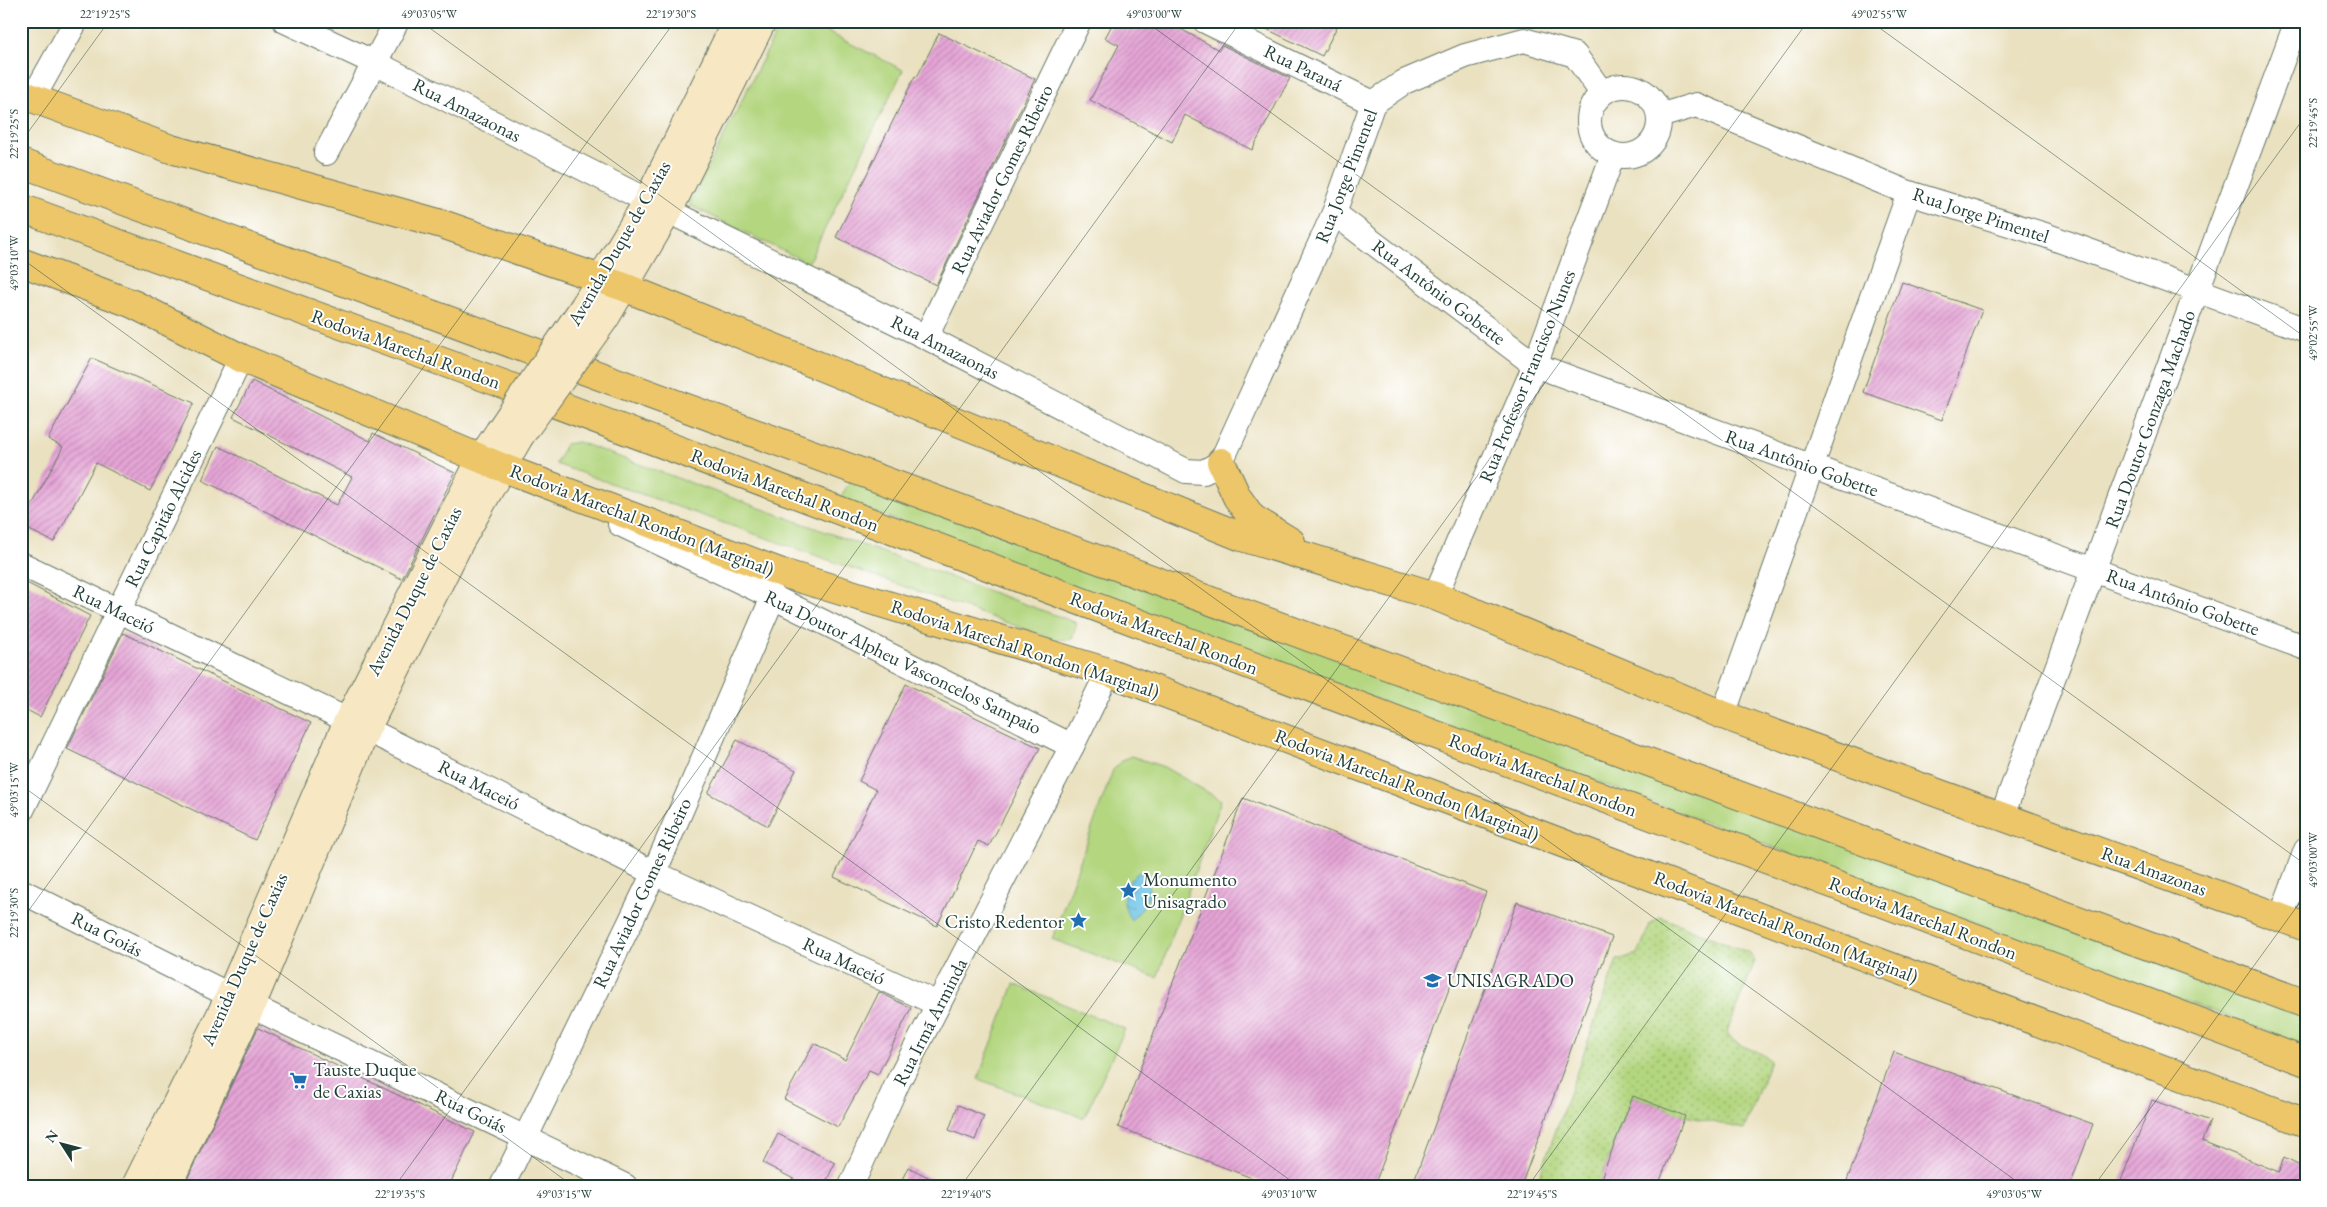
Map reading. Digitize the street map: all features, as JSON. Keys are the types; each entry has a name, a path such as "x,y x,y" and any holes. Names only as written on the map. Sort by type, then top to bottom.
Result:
{"highway":[{"path":"27,96 171,149 442,224 613,283 1242,537 1435,596 1722,715 2002,816"},
{"path":"21,163 2306,1004"},
{"name":"Rodovia Marechal Rondon","path":"21,208 494,380 2306,1062"},
{"name":"Rua Doutor Alpheu Vasconcelos Sampaio","path":"21,262 133,304 240,358 491,463"},
{"path":"1221,462 1237,497 1252,518 1326,564"},
{"name":"Rodovia Marechal Rondon (Marginal)","path":"491,463 782,573 1108,672 2306,1122"},
{"name":"Rua Amazonas","path":"2002,816 2306,927"}],"main road":[{"name":"Avenida Duque de Caxias","path":"658,206 737,21"},
{"name":"Avenida Duque de Caxias","path":"167,1186 241,1001 357,725 491,463 613,283 762,21"},
{"name":"Avenida Duque de Caxias","path":"136,1186 241,1001"}],"street":[{"path":"27,96 76,21"},
{"name":"Rua Amazaonas","path":"285,21 375,63 658,206 926,337 1186,472 1204,472 1221,462"},
{"path":"326,153 397,21"},
{"name":"Rua Aviador Gomes Ribeiro","path":"926,337 1079,21"},
{"name":"Rua Paraná","path":"1205,21 1373,103"},
{"name":"Rua Doutor Gonzaga Machado","path":"2002,816 2297,21"},
{"name":"Rua Jorge Pimentel","path":"1221,462 1334,213 1373,103 1404,82 1465,56 1524,40 1575,55 1602,93"},
{"path":"1625,86 1637,88 1648,95 1655,104 1659,116 1657,133 1649,147 1629,157 1613,155 1599,147 1592,138 1588,126 1589,114 1594,102 1602,93 1613,88 1625,86"},
{"name":"Rua Jorge Pimentel","path":"1659,116 1696,105 1909,192 2045,235 2306,330"},
{"name":"Rua Professor Francisco Nunes","path":"1435,596 1535,365 1613,155"},
{"path":"1722,715 1909,192"},
{"name":"Rua Antônio Gobette","path":"1334,213 1535,365 2306,648"},
{"name":"Rua Capitão Alcides","path":"21,812 240,358"},
{"name":"Rua Doutor Alpheu Vasconcelos Sampaio","path":"491,463 773,596 1072,746"},
{"name":"Rua Maceió","path":"21,564 357,725 654,873 938,1004"},
{"name":"Rua Aviador Gomes Ribeiro","path":"502,1186 654,873 773,596"},
{"name":"Rua Irmã Arminda","path":"851,1186 898,1082 1072,746 1108,672"},
{"path":"2281,917 2306,850"},
{"name":"Rua Goiás","path":"21,890 241,1001 626,1186"}],"green space":[{"path":"782,21 806,21 903,70 808,263 689,205"},
{"path":"578,442 1077,623 1072,639 1056,640 556,464 566,444"},
{"path":"855,474 2306,1016 2306,1046 839,499"},
{"path":"1131,756 1164,767 1221,800 1157,978 1052,939 1113,770 1123,760"},
{"path":"1661,917 1750,953 1755,961 1727,1032 1736,1042 1765,1056 1770,1061 1744,1129 1685,1116 1633,1096 1598,1186 1536,1186 1617,960 1638,954 1650,924"},
{"path":"1014,984 1125,1029 1084,1118 978,1079"}],"water":[{"path":"1141,871 1144,872 1147,879 1147,898 1145,904 1131,920 1125,907 1124,893 1130,881"}],"building":[{"path":"1114,21 1166,21 1219,50 1222,45 1290,78 1252,150 1185,115 1172,142 1090,100 1119,45 1105,38"},
{"path":"1250,21 1340,21 1322,56"},
{"path":"939,33 1035,79 936,285 836,237 915,76 917,77"},
{"path":"1902,282 1982,310 1942,420 1863,392"},
{"path":"92,358 194,403 150,491 96,463 54,542 21,526 63,447 48,439"},
{"path":"252,381 370,441 373,433 455,473 402,579 202,480 218,446 337,505 352,477 233,417"},
{"path":"21,580 90,616 40,717 21,707"},
{"path":"123,633 311,723 255,840 67,749"},
{"path":"906,684 1040,748 989,846 978,841 937,926 834,877 876,790 859,781"},
{"path":"737,740 796,770 768,826 708,793"},
{"path":"1243,798 1486,892 1374,1186 1273,1186 1118,1127"},
{"path":"1517,902 1612,937 1521,1186 1412,1186"},
{"path":"879,992 911,1008 878,1074 869,1070 838,1127 784,1099 814,1043 845,1060"},
{"name":"Tauste Duque de Caxias","path":"258,1028 475,1132 449,1186 184,1186"},
{"path":"1894,1052 2093,1124 2070,1186 1845,1186"},
{"path":"1633,1096 1685,1116 1658,1186 1598,1186"},
{"path":"2152,1100 2210,1121 2202,1141 2279,1172 2284,1157 2306,1168 2306,1186 2119,1186"},
{"path":"958,1105 984,1116 975,1140 949,1130"},
{"path":"778,1134 835,1163 824,1186 807,1186 763,1163"},
{"path":"908,1167 946,1186 899,1186"}],"place":[{"name":"Monumento Unisagrado","path":"1129,890"},
{"name":"Cristo Redentor","path":"1078,921"},
{"name":"UNISAGRADO","path":"1433,980"},
{"name":"Tauste Duque de Caxias","path":"299,1080"}]}
